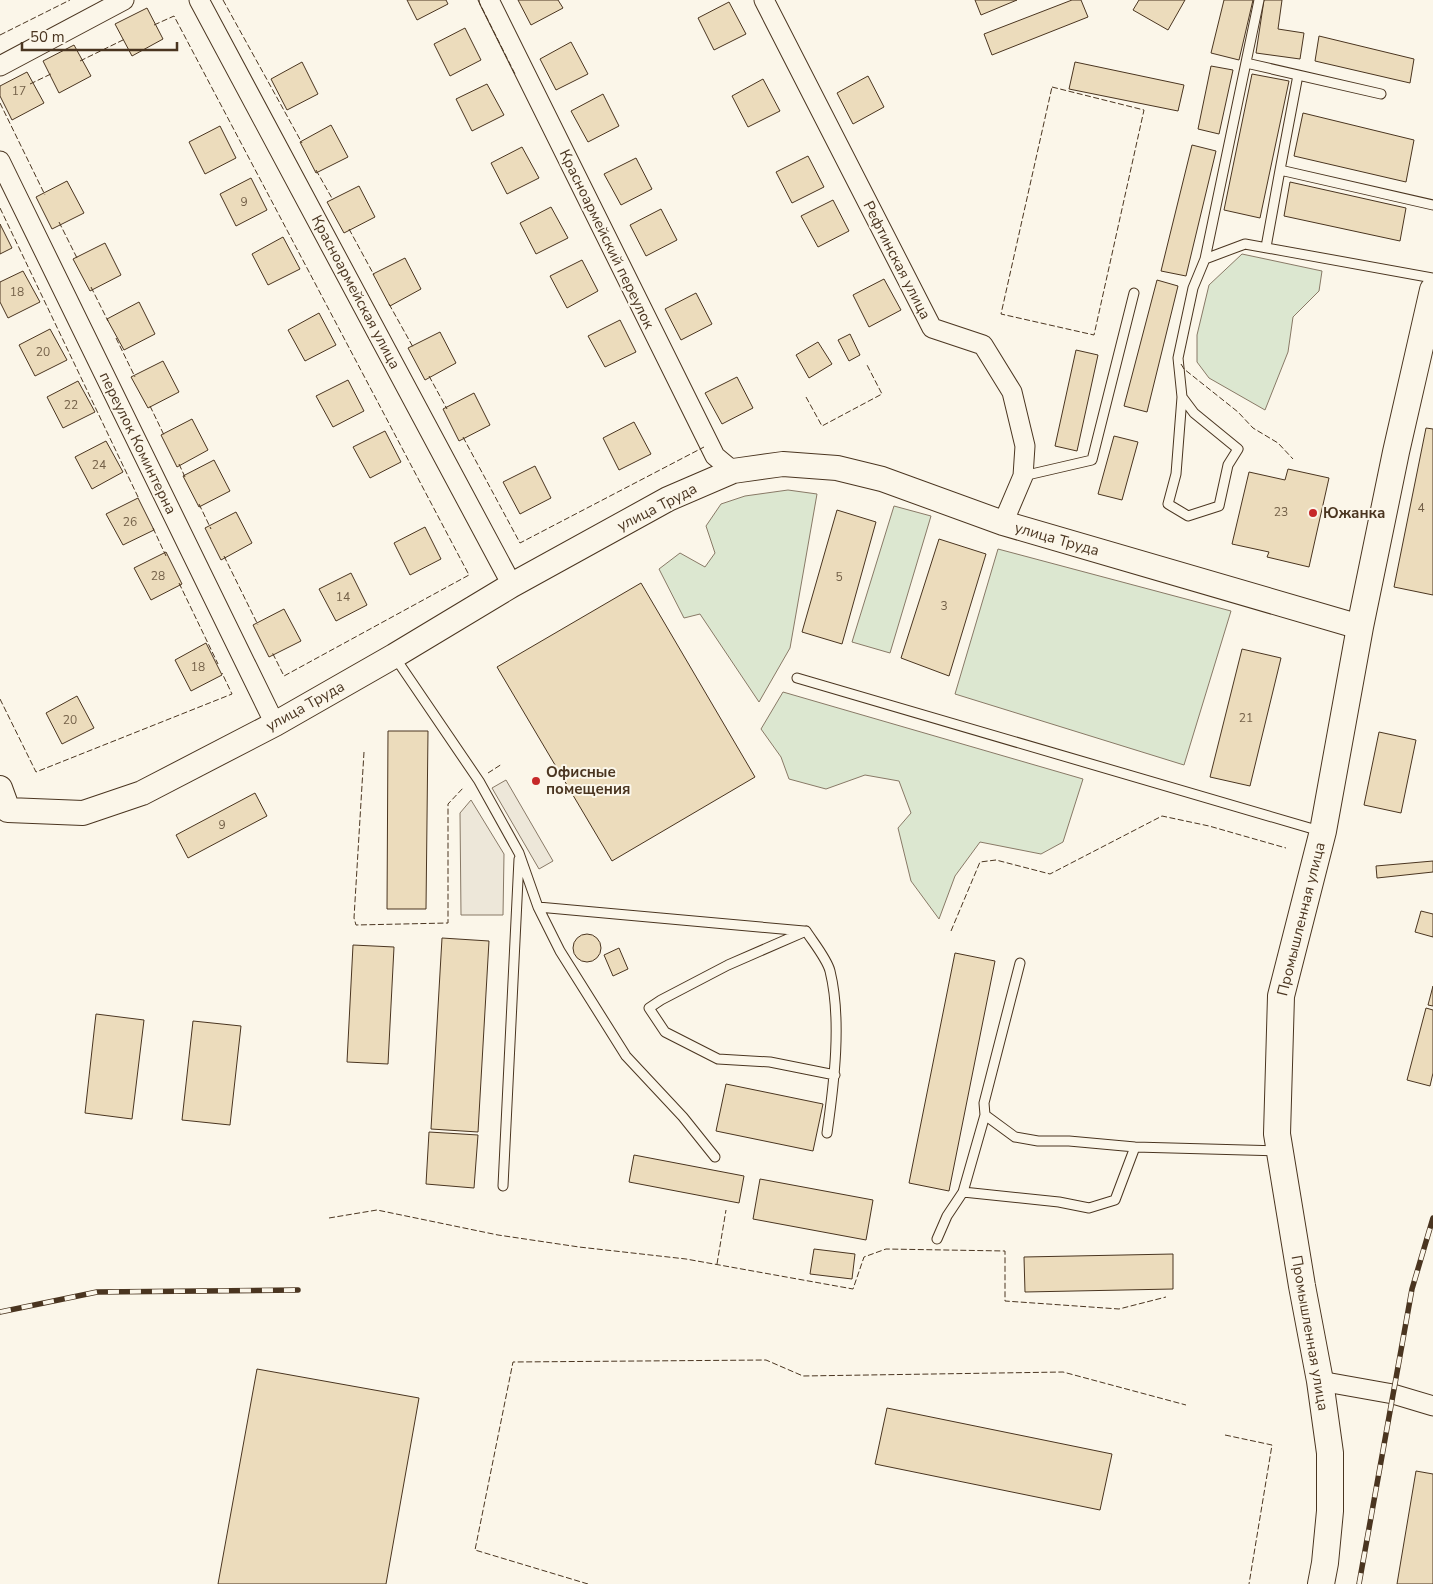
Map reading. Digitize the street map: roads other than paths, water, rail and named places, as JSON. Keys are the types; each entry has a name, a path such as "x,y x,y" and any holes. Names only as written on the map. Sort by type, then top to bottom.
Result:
{"main road":[{"name":"Промышленная улица","path":"1320,1584 1325,1563 1330,1511 1330,1453 1320,1381 1277,1134 1281,996 1323,832 1360,627 1396,452 1433,290"}],"street":[{"path":"0,66 124,0"},
{"name":"Красноармейская улица","path":"199,0 512,585"},
{"name":"Красноармейский переулок","path":"489,0 715,456 733,471"},
{"name":"Рефтинская улица","path":"764,0 932,328 983,345 1012,392 1024,446 1023,476 1003,523"},
{"name":"переулок Коминтерна","path":"0,161 275,724"},
{"name":"улица Труда","path":"3,802 83,813 142,793 275,724 394,656 512,585 668,499 733,471 783,464 837,468 882,479 1003,523 1360,627"},
{"path":"1320,1381 1393,1394 1433,1406"}],"lane":[{"path":"1182,397 1194,413 1238,449 1228,466 1219,506 1188,516 1168,504 1176,474 1182,397 1178,358 1193,288 1205,260 1259,0"},
{"path":"1246,63 1381,94"},
{"path":"1266,247 1298,75"},
{"path":"1280,170 1433,205"},
{"path":"1205,260 1245,244 1433,278"},
{"path":"1023,476 1092,460 1134,293"},
{"path":"394,656 479,781 519,853 538,907 560,951 626,1056 683,1117 715,1157"},
{"path":"797,678 1323,832"},
{"path":"503,1186 519,853"},
{"path":"538,907 806,931"},
{"path":"806,931 830,969 835,1008 835,1074 828,1133"},
{"path":"806,931 728,966 649,1008 664,1032 718,1059 770,1062 835,1074"},
{"path":"937,1239 947,1216 963,1192 985,1115 984,1103 1020,963"},
{"path":"985,1115 1015,1137 1038,1141 1069,1141 1135,1147 1280,1151"},
{"path":"963,1192 1059,1202 1089,1208 1116,1200 1135,1147"}],"railway":[{"path":"1359,1584 1412,1289 1433,1218"},
{"path":"0,1312 97,1292 298,1290"}],"place":[{"name":"Южанка","path":"1313,513"},
{"name":"Офисные помещения","path":"536,781"}]}
